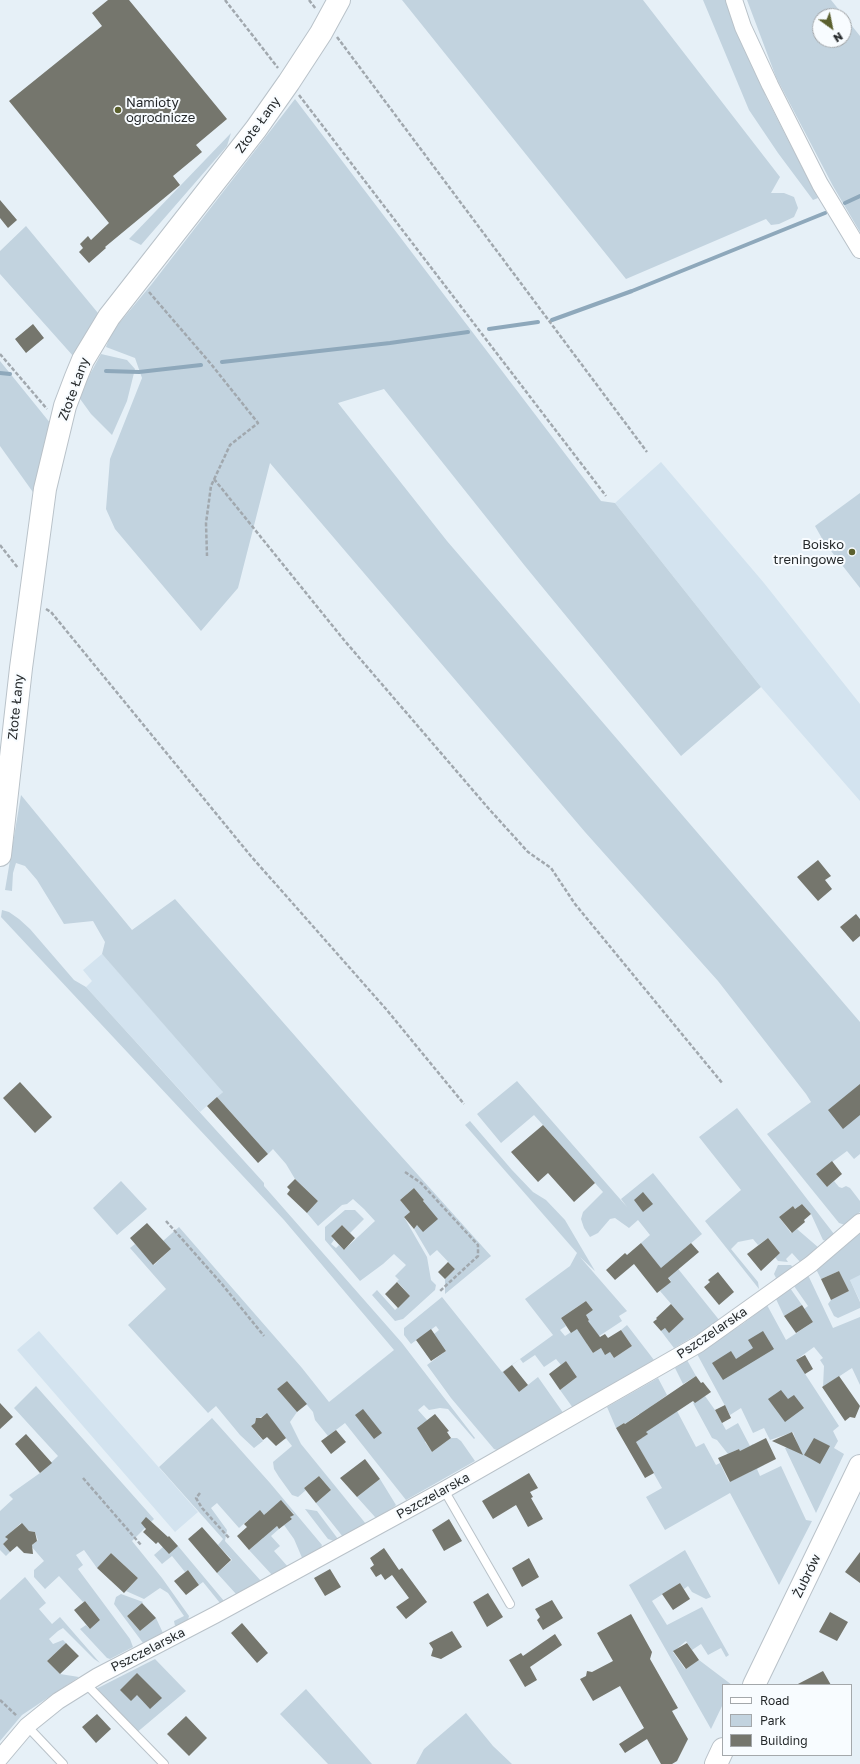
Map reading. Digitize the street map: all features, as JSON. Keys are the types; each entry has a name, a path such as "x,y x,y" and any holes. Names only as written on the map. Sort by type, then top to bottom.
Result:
{"street":[{"name":"Złote Łany","path":"0,855 21,668 45,489 71,389 83,360 109,317 256,129 289,82 326,24 339,0"},
{"path":"734,0 743,27 770,85 820,184 860,250"},
{"name":"Pszczelarska","path":"0,1758 27,1726 58,1701 86,1684 444,1490 701,1343 811,1264 860,1222"},
{"name":"Żubrów","path":"754,1684 860,1466"},
{"path":"716,1764 722,1752"}],"lane":[{"path":"444,1490 510,1604"},
{"path":"86,1684 164,1764"},
{"path":"27,1726 63,1764"}],"path":[{"path":"226,0 606,496"},
{"path":"309,0 647,452"},
{"path":"138,280 211,364 258,423 230,445 211,486 206,523 207,556"},
{"path":"0,354 61,425"},
{"path":"214,479 344,640 484,804 528,852 550,868 575,904 724,1084"},
{"path":"0,545 14,564 33,581"},
{"path":"30,603 40,605 51,612 250,854 386,1009 464,1104"},
{"path":"405,1172 421,1183 478,1245 478,1256 440,1291"},
{"path":"166,1221 264,1336"},
{"path":"83,1478 141,1545"},
{"path":"200,1493 196,1498 202,1508 229,1538"},
{"path":"0,1700 27,1726"}],"shaded area":[{"path":"661,462 764,583 860,704 860,801 761,687 615,503"},
{"path":"102,954 224,1091 200,1112 86,987 92,981 83,970"},
{"path":"860,1233 860,1301 850,1280"},
{"path":"39,1331 198,1512 175,1532 17,1350"}],"green space":[{"path":"402,0 643,0 780,177 771,193 784,193 794,197 798,208 794,217 779,224 771,225 766,219 626,279"},
{"path":"703,0 729,0 766,97 818,198 813,200 778,153 749,110"},
{"path":"747,0 831,0 838,8 812,8 812,48 852,48 852,26 860,36 860,232 833,186 776,77"},
{"path":"295,99 601,501 615,503 761,687 681,756 525,566 384,389 338,403 447,541 860,1022 860,1154 854,1159 847,1151 816,1174 827,1187 834,1181 839,1187 842,1188 846,1186 850,1188 860,1201 860,1212 845,1225 839,1223 767,1134 811,1102 806,1094 718,981 585,832 270,463 238,588 201,631 115,529 106,509 110,459 142,378 135,358 106,347 111,333 151,285"},
{"path":"231,133 227,146 141,245 129,239"},
{"path":"26,226 98,313 74,357 0,274 0,251"},
{"path":"101,354 127,360 135,369 127,401 112,435 91,414 78,396"},
{"path":"0,361 51,424 35,495 0,446"},
{"path":"860,493 860,588 824,542 815,526"},
{"path":"21,795 132,930 175,899 374,1126 491,1256 445,1294 445,1279 455,1269 437,1250 430,1256 414,1229 417,1225 424,1200 414,1188 400,1200 410,1212 404,1217 427,1257 431,1280 436,1285 435,1290 403,1319 395,1321 372,1295 377,1290 395,1310 410,1296 397,1281 399,1280 395,1276 406,1265 394,1254 360,1281 325,1240 325,1227 345,1210 355,1210 364,1219 350,1233 342,1225 331,1236 334,1240 331,1244 336,1248 339,1245 344,1250 375,1221 353,1199 347,1204 342,1205 318,1226 307,1213 318,1201 295,1179 286,1164 273,1149 268,1154 217,1097 223,1092 102,954 105,942 93,921 64,924 37,880 25,866 16,863 13,873 12,891 5,890"},
{"path":"2,910 9,912 30,929 74,980 86,987 264,1183 264,1186 402,1343 475,1438 474,1439 448,1409 440,1408 429,1410 424,1405 418,1410 427,1420 425,1442 432,1452 451,1438 457,1438 461,1441 475,1461 406,1500 345,1423 328,1436 315,1420 313,1412 287,1381 277,1389 297,1412 290,1422 301,1444 366,1524 343,1537 316,1503 331,1490 319,1476 304,1488 306,1490 298,1497 292,1495 274,1469 273,1462 292,1446 267,1414 255,1420 255,1423 251,1426 263,1441 254,1448 240,1435 216,1406 208,1413 128,1325 166,1289 130,1248 135,1244 154,1265 171,1249 163,1241 179,1227 302,1368 329,1402 394,1350 284,1220 1,917"},
{"path":"517,1081 627,1207 621,1199 653,1173 702,1234 671,1260 720,1321 674,1348 661,1331 665,1328 669,1332 684,1319 660,1291 671,1281 641,1243 650,1235 638,1220 629,1228 615,1218 610,1219 598,1233 590,1237 584,1228 581,1219 583,1212 603,1192 534,1115 501,1143 477,1114"},
{"path":"737,1108 834,1234 826,1241 823,1240 811,1214 802,1204 795,1209 793,1206 779,1217 791,1233 797,1229 819,1248 801,1263 792,1253 786,1259 788,1262 778,1261 775,1257 780,1253 768,1238 758,1245 753,1239 738,1242 731,1249 758,1282 759,1289 705,1221 741,1190 699,1137"},
{"path":"470,1121 533,1192 546,1200 565,1220 595,1271 580,1257 627,1311 619,1316 622,1321 587,1344 593,1353 601,1348 605,1354 610,1352 614,1358 632,1346 621,1330 627,1325 654,1360 573,1408 560,1390 577,1377 566,1361 561,1365 556,1359 544,1367 535,1355 523,1363 520,1359 503,1372 519,1392 538,1377 564,1414 500,1451 494,1449 451,1398 427,1365 446,1351 434,1334 439,1330 436,1326 411,1344 404,1335 404,1328 442,1297 502,1372 553,1335 525,1299 570,1266 577,1253 465,1125","holes":["586,1301 593,1310 586,1315 589,1320 565,1336 560,1330 566,1326 561,1318"]},
{"path":"121,1181 147,1209 117,1235 93,1208"},
{"path":"860,1233 860,1275 850,1280 860,1302 860,1308 838,1318 834,1316 828,1304 831,1300 849,1291 839,1271 821,1279 816,1269"},
{"path":"778,1265 791,1265 794,1269 772,1286 770,1283 776,1278 774,1274"},
{"path":"808,1275 833,1328 860,1317 860,1385 852,1368 823,1387 824,1366 820,1360 823,1358 814,1347 796,1360 839,1426 833,1431 838,1441 834,1448 844,1454 816,1513 785,1448 797,1443 793,1432 770,1440 764,1428 753,1433 741,1408 730,1415 697,1354 744,1323 767,1305 786,1340 813,1322 804,1309 808,1306 794,1286"},
{"path":"790,1288 802,1305 784,1316 776,1299"},
{"path":"687,1360 696,1376 683,1384 675,1368"},
{"path":"658,1378 667,1395 652,1406 662,1421 677,1411 696,1447 704,1443 716,1465 720,1463 729,1482 750,1472 739,1449 728,1454 717,1440 712,1438 693,1403 705,1396 726,1430 738,1423 750,1446 753,1444 764,1465 757,1469 760,1476 781,1466 806,1520 812,1521 779,1585 730,1493 665,1530 646,1497 662,1488 633,1437 642,1438 647,1434 645,1430 648,1427 639,1414 625,1424 624,1423 616,1428 607,1407"},
{"path":"36,1386 154,1519 132,1541 162,1578 189,1616 188,1620 175,1626 174,1621 184,1616 168,1593 160,1588 144,1599 126,1591 138,1578 111,1553 97,1568 84,1550 76,1555 83,1565 78,1569 130,1639 133,1647 110,1659 107,1658 80,1629 86,1625 90,1629 100,1620 85,1601 83,1602 59,1576 45,1589 34,1577 34,1570 44,1561 31,1546 38,1540 35,1532 29,1531 21,1523 6,1537 8,1539 3,1544 10,1552 6,1556 0,1550 0,1511 13,1499 9,1495 40,1473 58,1456 14,1408"},
{"path":"212,1418 270,1483 322,1545 320,1550 303,1560 294,1539 284,1525 292,1519 290,1517 294,1514 281,1501 266,1513 279,1529 271,1536 280,1546 274,1551 289,1568 273,1576 249,1550 263,1538 248,1520 239,1528 217,1503 211,1508 227,1530 225,1541 261,1581 236,1594 217,1573 232,1560 218,1545 223,1539 159,1467"},
{"path":"380,1479 396,1505 378,1517 375,1517 357,1497"},
{"path":"305,1509 317,1511 338,1539 334,1541 328,1539"},
{"path":"178,1546 224,1601 220,1603 203,1582 199,1585 188,1570 185,1572 172,1556 162,1564 154,1555 163,1547"},
{"path":"685,1550 711,1597 706,1599 692,1592 688,1586 684,1589 680,1583 652,1601 667,1625 702,1607 729,1655 726,1657 721,1648 708,1655 701,1644 692,1650 686,1641 673,1652 685,1669 699,1660 731,1684 722,1684 722,1706 711,1729 629,1585"},
{"path":"25,1577 46,1603 39,1609 52,1624 60,1617 100,1663 94,1659 63,1628 58,1631 49,1639 53,1644 63,1640 66,1643 47,1661 60,1674 79,1677 22,1715 0,1741 0,1600"},
{"path":"121,1594 143,1602 127,1616 140,1631 156,1618 163,1633 143,1643 114,1604 116,1597"},
{"path":"155,1659 186,1691 135,1734 92,1691"},
{"path":"306,1689 372,1764 328,1764 280,1714"},
{"path":"466,1713 493,1746 512,1764 416,1764 424,1749"}],"building":[{"name":"Namioty ogrodnicze","path":"108,0 129,0 227,119 196,145 202,152 173,176 180,185 105,247 106,248 89,263 79,252 83,248 80,244 88,236 91,240 109,223 9,101 102,26 92,13"},
{"path":"0,200 17,220 8,228 0,218"},
{"path":"33,324 44,338 26,353 15,339"},
{"path":"818,860 831,876 825,880 832,889 818,901 797,877"},
{"path":"856,914 860,919 860,936 853,942 840,927"},
{"path":"20,1082 52,1117 35,1133 3,1098"},
{"path":"860,1084 860,1115 843,1129 828,1110"},
{"path":"217,1097 268,1154 258,1163 207,1106"},
{"path":"543,1125 595,1183 574,1202 548,1173 538,1182 511,1152"},
{"path":"832,1161 842,1174 827,1187 816,1174"},
{"path":"295,1179 318,1201 307,1213 287,1194 290,1190 287,1187"},
{"path":"414,1188 438,1219 423,1232 417,1225 414,1229 404,1217 410,1212 400,1200"},
{"path":"643,1192 653,1204 643,1212 634,1200"},
{"path":"802,1204 811,1214 804,1220 805,1222 792,1233 779,1217 793,1206 795,1209"},
{"path":"147,1223 171,1249 153,1265 130,1238"},
{"path":"342,1225 355,1238 344,1250 331,1236"},
{"path":"768,1238 780,1253 761,1271 747,1254"},
{"path":"641,1243 661,1268 691,1243 699,1252 668,1278 671,1282 657,1293 634,1264 615,1280 606,1270 625,1253 627,1255"},
{"path":"448,1262 455,1269 445,1279 438,1272"},
{"path":"839,1271 849,1291 831,1300 821,1279"},
{"path":"718,1272 734,1292 719,1305 704,1287 710,1282 708,1280"},
{"path":"397,1282 410,1296 398,1308 385,1294"},
{"path":"586,1301 593,1310 586,1315 589,1320 588,1321 600,1337 605,1334 608,1338 621,1330 632,1346 614,1358 610,1352 605,1355 601,1348 593,1353 577,1329 571,1333 561,1318"},
{"path":"671,1304 684,1319 669,1333 665,1328 661,1331 653,1322"},
{"path":"802,1305 813,1322 796,1333 784,1316"},
{"path":"431,1329 446,1351 431,1361 416,1340"},
{"path":"763,1331 774,1349 723,1380 712,1363 731,1351 736,1359 753,1348 748,1340"},
{"path":"805,1355 813,1369 805,1374 796,1360"},
{"path":"566,1361 577,1377 560,1390 549,1374"},
{"path":"512,1365 528,1385 519,1392 503,1372"},
{"path":"696,1376 711,1392 695,1403 693,1401 646,1432 648,1434 636,1442 654,1473 645,1478 616,1428 624,1423 625,1424"},
{"path":"839,1376 860,1406 855,1418 850,1417 845,1421 822,1387"},
{"path":"287,1381 307,1404 297,1412 277,1389"},
{"path":"781,1390 788,1399 794,1395 804,1408 785,1422 768,1399"},
{"path":"0,1403 13,1417 0,1429"},
{"path":"725,1405 731,1418 722,1423 715,1410"},
{"path":"363,1409 382,1433 374,1439 355,1415"},
{"path":"267,1413 286,1438 276,1446 267,1437 263,1440 251,1426 255,1423 256,1418 261,1418"},
{"path":"435,1414 449,1431 447,1432 451,1438 432,1452 417,1428"},
{"path":"336,1430 346,1442 331,1454 321,1441"},
{"path":"792,1432 803,1455 772,1441"},
{"path":"26,1434 52,1463 40,1473 15,1444"},
{"path":"766,1438 776,1459 730,1482 718,1458 739,1449 740,1451"},
{"path":"814,1438 830,1446 820,1464 804,1455"},
{"path":"365,1459 380,1479 357,1497 340,1478"},
{"path":"529,1473 538,1488 530,1492 533,1497 531,1498 543,1519 528,1527 516,1505 493,1519 482,1501"},
{"path":"319,1476 331,1490 316,1503 304,1488"},
{"path":"281,1500 294,1515 290,1517 292,1519 279,1529 277,1526 249,1550 237,1536 247,1527 244,1524 260,1510 264,1515"},
{"path":"146,1517 168,1537 169,1536 178,1546 169,1554 158,1542 156,1544 143,1532 146,1529 141,1523"},
{"path":"449,1519 462,1541 444,1551 432,1530"},
{"path":"22,1523 29,1531 35,1532 37,1541 32,1545 33,1554 24,1553 17,1546 10,1552 3,1544 8,1539 5,1537"},
{"path":"202,1527 231,1560 217,1573 188,1539"},
{"path":"384,1548 399,1570 402,1568 427,1602 406,1619 396,1607 409,1598 392,1575 385,1580 381,1574 376,1577 370,1568 374,1565 370,1558"},
{"path":"860,1552 860,1583 845,1572"},
{"path":"111,1553 138,1578 124,1593 97,1568"},
{"path":"529,1558 539,1577 522,1587 512,1568"},
{"path":"330,1569 341,1587 325,1596 314,1578"},
{"path":"188,1570 199,1585 186,1595 174,1581"},
{"path":"680,1583 690,1599 673,1610 662,1594"},
{"path":"488,1593 503,1617 487,1627 473,1602"},
{"path":"552,1600 563,1618 543,1630 537,1620 540,1617 535,1609"},
{"path":"85,1601 100,1620 90,1629 74,1610"},
{"path":"142,1603 156,1618 140,1631 127,1616"},
{"path":"830,1612 848,1622 837,1641 819,1632"},
{"path":"631,1614 652,1652 650,1659 678,1708 672,1711 688,1739 677,1761 672,1764 661,1764 647,1739 625,1753 619,1744 644,1728 620,1686 593,1701 580,1679 586,1676 587,1671 592,1672 613,1661 597,1633"},
{"path":"242,1623 268,1653 257,1663 231,1633"},
{"path":"452,1631 462,1647 441,1659 431,1656 433,1649 429,1643"},
{"path":"555,1634 562,1645 530,1667 537,1680 525,1687 509,1660 521,1653 523,1656"},
{"path":"66,1643 79,1656 60,1674 47,1661"},
{"path":"687,1643 699,1660 686,1669 673,1651"},
{"path":"823,1671 830,1684 798,1684"},
{"path":"137,1673 162,1698 150,1709 137,1695 131,1701 120,1690"},
{"path":"97,1714 111,1729 96,1743 82,1727"},
{"path":"186,1716 207,1738 189,1756 167,1734"}],"waterway":[{"path":"845,203 860,196"},
{"path":"552,320 632,291 825,213"},
{"path":"489,329 538,322"},
{"path":"222,362 390,343 468,332"},
{"path":"106,371 139,372 201,365"},
{"path":"0,373 10,374"}],"place":[{"name":"Namioty ogrodnicze","path":"118,110"},
{"name":"Boisko treningowe","path":"852,552"}]}
